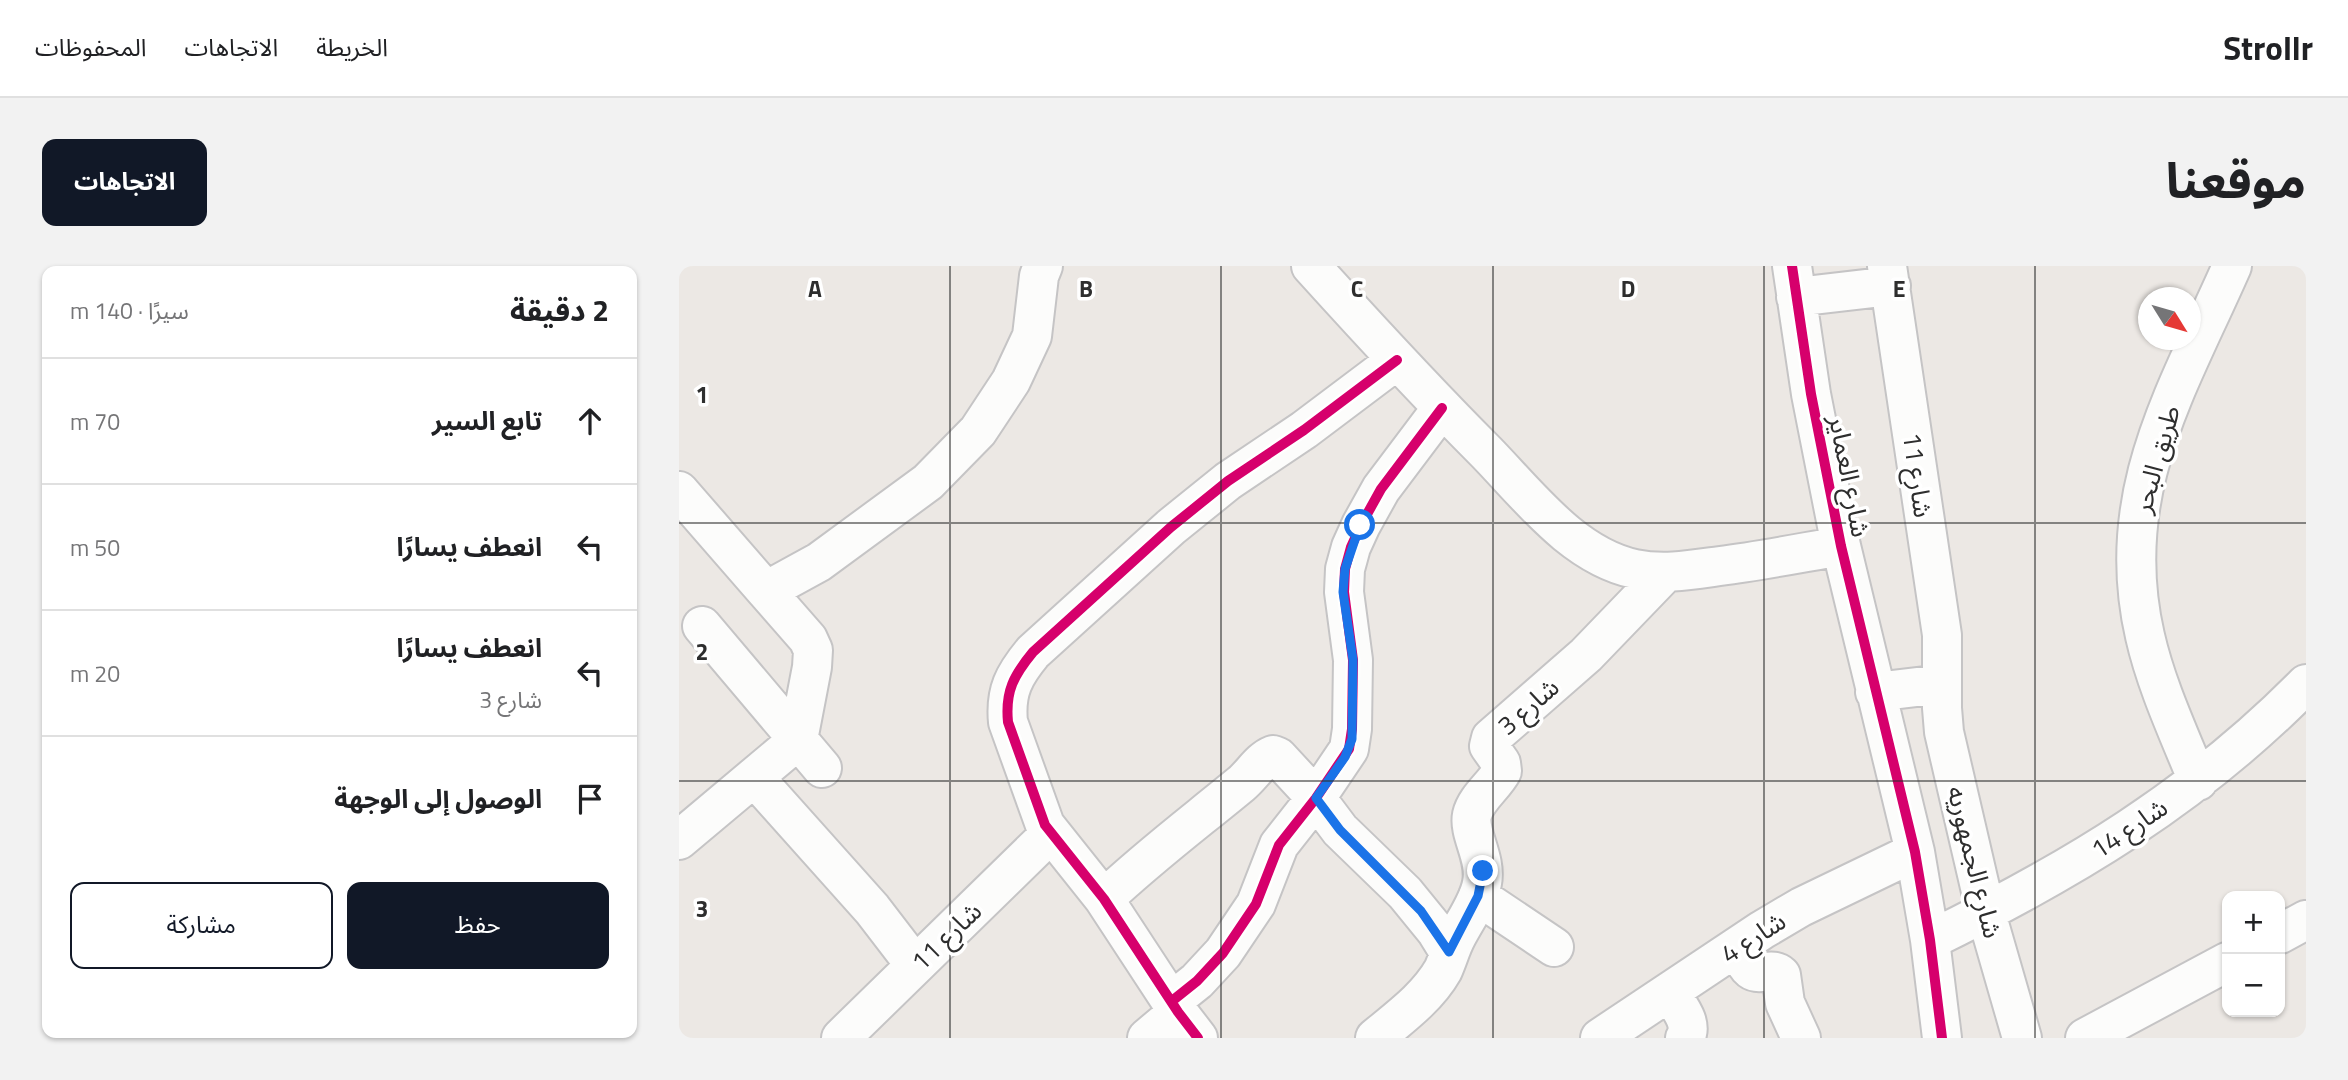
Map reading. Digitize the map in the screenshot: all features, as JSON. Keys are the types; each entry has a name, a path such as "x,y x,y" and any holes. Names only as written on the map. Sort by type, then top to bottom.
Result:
{"street":[{"path":"766,591 819,562 928,482 978,431 1011,381 1032,336 1039,276 1043,266"},
{"path":"1311,266 1442,408 1552,519 1577,541 1604,558 1634,569 1666,572 1748,562 1841,546"},
{"name":"طريق البحر","path":"2198,781 2145,638 2136,573 2138,521 2154,444 2232,266"},
{"path":"1794,281 1889,276"},
{"name":"شارع 11","path":"1889,276 1942,635 1942,684"},
{"name":"شارع العماير","path":"1794,281 1811,394 1841,546 1915,852 1930,940 1942,1038"},
{"path":"1183,1017 1104,899 1051,833 1038,807 1008,722 1007,705 1011,686 1033,652 1171,527 1229,481 1304,430 1397,360"},
{"path":"1147,1038 1183,1017 1197,981 1223,953 1256,904 1279,845 1345,757 1352,739 1353,660 1343,592 1351,547 1360,525 1381,489 1442,408"},
{"path":"679,491 808,639 813,650 810,754"},
{"name":"شارع 3","path":"1375,1038 1409,1009 1434,982 1444,968 1449,952 1478,896 1483,871 1472,826 1472,814 1500,775 1502,767 1489,746 1491,738 1586,655 1666,572"},
{"path":"702,626 810,754"},
{"path":"1875,692 1942,684"},
{"name":"شارع الجمهوريه","path":"1942,684 1944,732 1986,913 2022,1038"},
{"name":"شارع 14","path":"1930,940 1986,913 2096,851 2148,818 2244,743 2306,684"},
{"path":"679,840 754,777 810,754"},
{"path":"1104,899 1142,863 1244,782 1266,757 1273,755 1279,757 1316,798 1340,830 1421,911 1449,952"},
{"path":"754,777 864,899 915,965"},
{"name":"شارع 11","path":"841,1038 1051,833"},
{"name":"شارع 4","path":"1600,1038 1801,907 1915,852"},
{"path":"1478,896 1554,947"},
{"path":"2285,931 2306,920"},
{"path":"1737,947 1752,971 1758,973 1772,970 1781,975 1785,1003 1801,1038"},
{"path":"2085,1038 2222,965"},
{"path":"1670,992 1688,1024 1689,1030 1685,1038"}],"cycle path":[{"path":"1792,266 1811,394 1841,546 1915,852 1930,940 1942,1038"},
{"path":"1198,1038 1104,899 1045,825 1008,722 1008,701 1012,684 1033,652 1171,527 1228,481 1304,430 1397,360"},
{"path":"1172,1001 1197,981 1223,953 1256,904 1279,845 1316,798 1349,749 1353,660 1344,592 1345,569 1351,547 1381,489 1442,408"}],"route":[{"path":"1360,525 1345,569 1343,592 1353,660 1352,739 1345,757 1316,798 1340,830 1405,892 1449,952 1478,896 1483,882 1483,871"}]}
